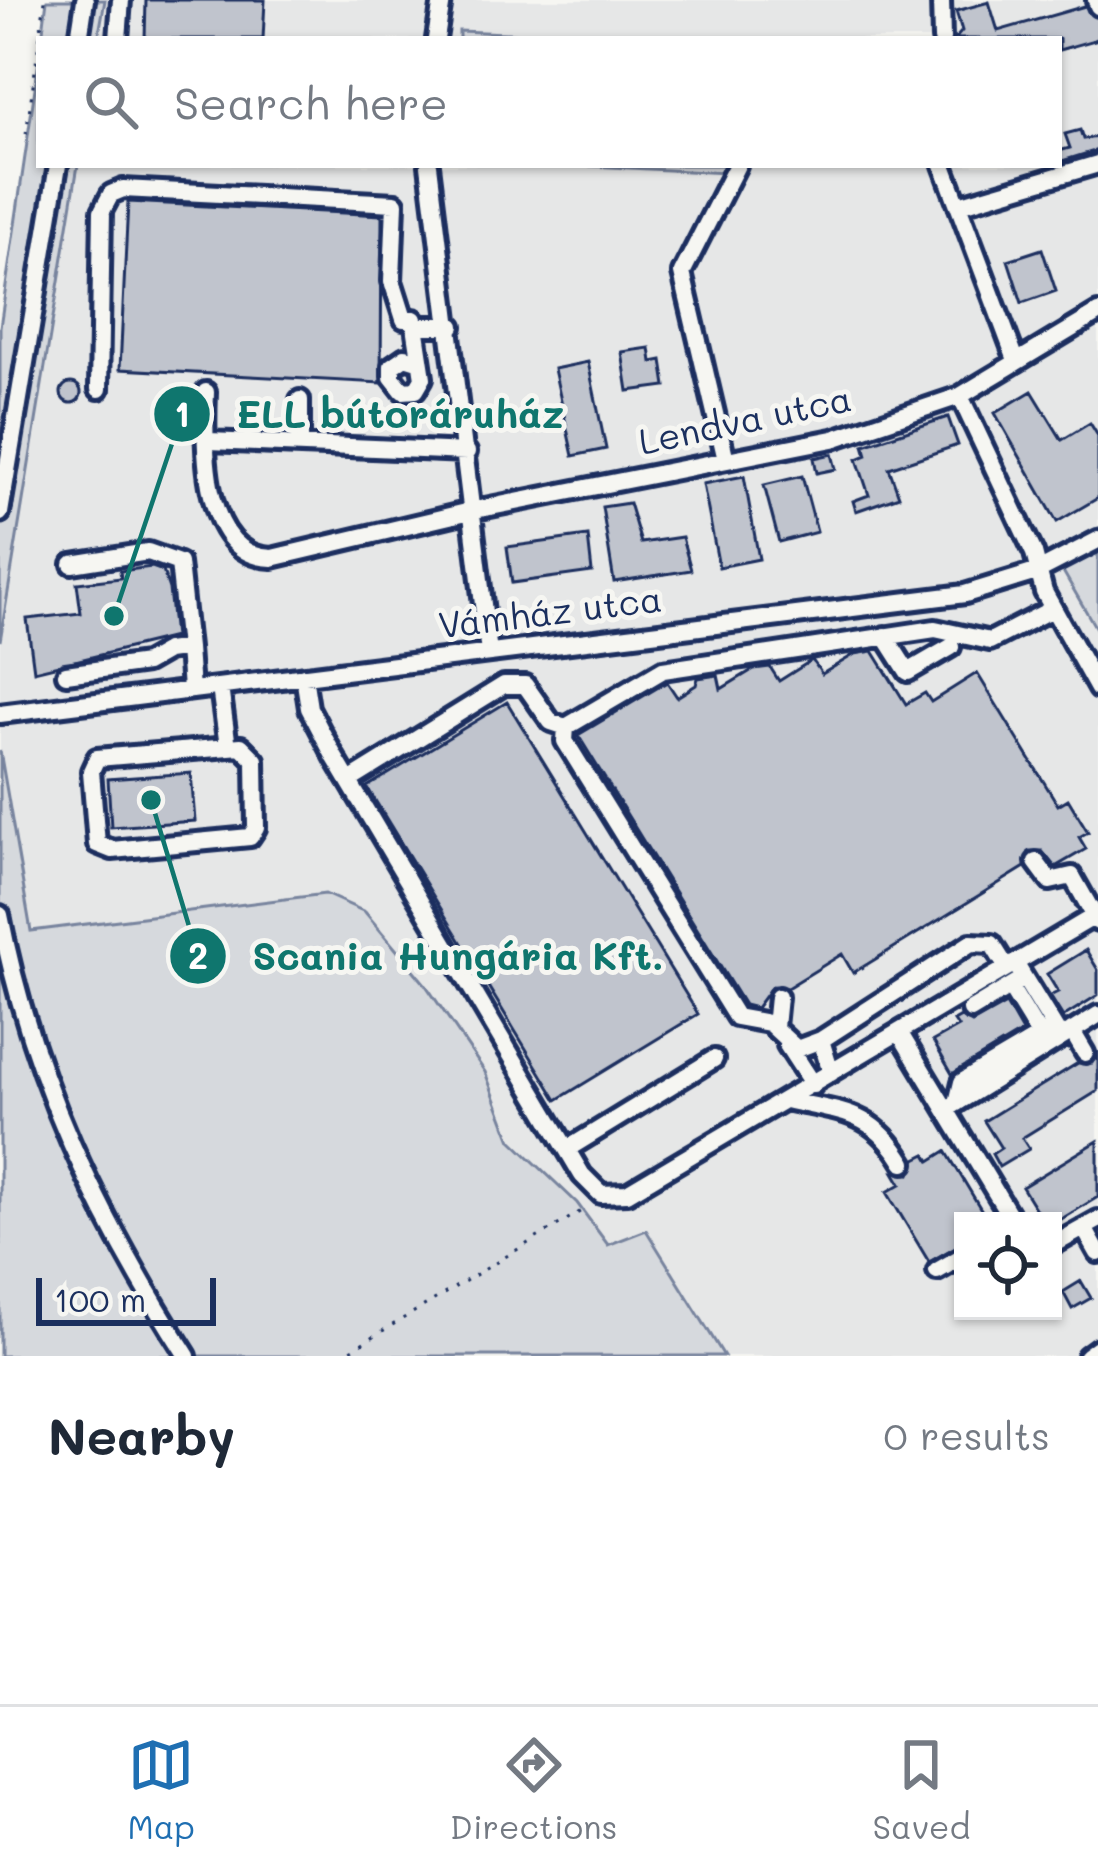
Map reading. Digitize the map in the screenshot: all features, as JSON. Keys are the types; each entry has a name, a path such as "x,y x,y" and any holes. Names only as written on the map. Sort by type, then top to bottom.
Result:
{"street":[{"path":"80,36 86,0"},
{"path":"118,36 121,0"},
{"path":"436,36 442,0"},
{"path":"941,0 942,36"},
{"path":"959,205 1098,164"},
{"path":"0,513 58,168"},
{"path":"430,168 489,652"},
{"path":"726,460 682,273 734,168"},
{"path":"944,168 1016,360"},
{"path":"99,389 102,211 111,194 123,189 395,203 392,281 418,362"},
{"name":"Lendva utca","path":"206,392 203,459 211,492 233,536 260,557 833,439 960,396 1098,314"},
{"path":"402,321 452,326"},
{"path":"960,396 1018,515 1052,609 1098,689"},
{"path":"300,400 300,445"},
{"path":"209,441 467,452"},
{"name":"Vámház utca","path":"0,714 965,594 1036,572 1098,540"},
{"path":"72,564 148,552 179,562 191,690"},
{"path":"349,781 510,682 531,690 551,722 566,727 656,672 946,629 989,641 1052,609"},
{"path":"885,637 908,672 951,647"},
{"path":"66,674 146,663 167,651 188,648"},
{"path":"304,676 309,708 349,781 588,1185 614,1197 899,1032 1014,974"},
{"path":"220,687 228,747"},
{"path":"566,727 565,741 736,1017 775,1027"},
{"path":"228,747 246,748 255,760 256,828 250,837 112,850 97,844 91,771 97,758 228,747"},
{"path":"971,1010 1097,917 1072,876 1054,883 1036,862"},
{"path":"0,915 24,1019 69,1147 107,1226 187,1356"},
{"path":"786,1043 797,1049 821,1040 975,941 992,944 1058,1033 1085,1053"},
{"path":"778,998 775,1027 813,1085"},
{"path":"952,1106 962,1082 1098,1016"},
{"path":"899,1032 952,1106 965,1141 1008,1212"},
{"path":"952,1106 1058,1033"},
{"path":"821,1040 831,1073"},
{"path":"569,1148 714,1059"},
{"path":"786,1100 870,1121 904,1163"},
{"path":"965,1141 985,1130"},
{"path":"976,1198 994,1189"},
{"path":"1062,1240 1091,1224 1098,1253"},
{"path":"937,1271 954,1261"},
{"path":"1087,1356 1098,1348"}],"path":[{"path":"40,36 45,0"},
{"path":"26,134 36,63"},
{"path":"341,1356 583,1210"}],"shaded area":[{"path":"47,0 105,0 99,36 42,36"},
{"path":"105,0 1098,0 1098,528 1053,555 1098,632 1098,1356 724,1356 646,1231 608,1245 577,1203 511,1140 485,1072 31,931 0,751 0,641 78,168 1062,168 1062,36 99,36"},
{"path":"459,31 578,36 459,36"},
{"path":"36,81 36,168 78,168 0,641 0,327"},
{"path":"628,168 728,168 726,173"},
{"path":"1098,528 1098,632 1053,554"},
{"path":"0,751 31,931 325,894 365,912 425,984 485,1072 511,1140 577,1203 608,1245 646,1230 724,1356 0,1356"}],"building":[{"path":"146,0 265,0 263,36 145,36"},
{"path":"989,2 998,31 1085,6 1098,18 1098,39 1062,49 1062,36 958,36 962,31 956,11"},
{"path":"1080,130 1083,139 1098,137 1098,150 1062,161 1062,150 1070,148 1065,134"},
{"path":"128,202 382,215 381,383 120,369"},
{"path":"1042,249 1056,291 1022,303 1008,260"},
{"path":"650,348 652,362 662,360 666,386 628,391 622,352"},
{"path":"588,362 606,449 573,456 554,369"},
{"path":"71,383 81,393 71,403 61,393"},
{"path":"1032,391 1062,440 1090,423 1098,436 1098,498 1057,522 995,413"},
{"path":"948,417 958,445 889,468 899,496 856,511 853,501 869,495 857,459 867,455 864,445"},
{"path":"832,454 836,469 817,473 814,458"},
{"path":"744,476 759,559 719,567 703,484"},
{"path":"802,476 817,532 779,542 764,485"},
{"path":"629,503 641,543 682,537 691,570 614,582 602,507"},
{"path":"588,536 592,572 512,583 507,547"},
{"path":"152,567 163,571 169,589 174,637 34,671 27,619 81,613 77,583 121,578 120,571"},
{"path":"873,651 906,704 925,693 931,702 977,673 1058,805 1068,799 1088,832 1079,837 1086,849 1055,867 1042,851 1029,851 1025,867 853,973 842,954 787,988 772,986 756,1008 744,1005 578,735 667,682 677,697 696,685 698,678 718,675 721,689 754,669 770,667 779,681 812,660 822,674 855,654"},
{"path":"507,702 698,1014 557,1100 367,787"},
{"path":"191,773 195,821 111,827 108,779"},
{"path":"1086,950 1098,970 1098,995 1063,1017 1050,996 1058,992 1047,974"},
{"path":"1006,1004 1022,1032 952,1074 933,1041 958,1027 954,1021 961,1017 972,1023"},
{"path":"1098,1052 1098,1091 1022,1138 1029,1149 999,1167 992,1154 1001,1148 984,1121 1078,1063 1092,1063"},
{"path":"1098,1141 1098,1197 1062,1219 1062,1212 1037,1212 1022,1187"},
{"path":"946,1151 983,1212 954,1212 954,1248 929,1262 887,1192 901,1184 894,1172 910,1174 916,1159 926,1154 930,1161"},
{"path":"1081,1281 1091,1298 1072,1309 1063,1292"}],"place":[{"name":"ELL bútoráruház","path":"114,616"},
{"name":"Scania Hungária Kft.","path":"151,800"}]}
